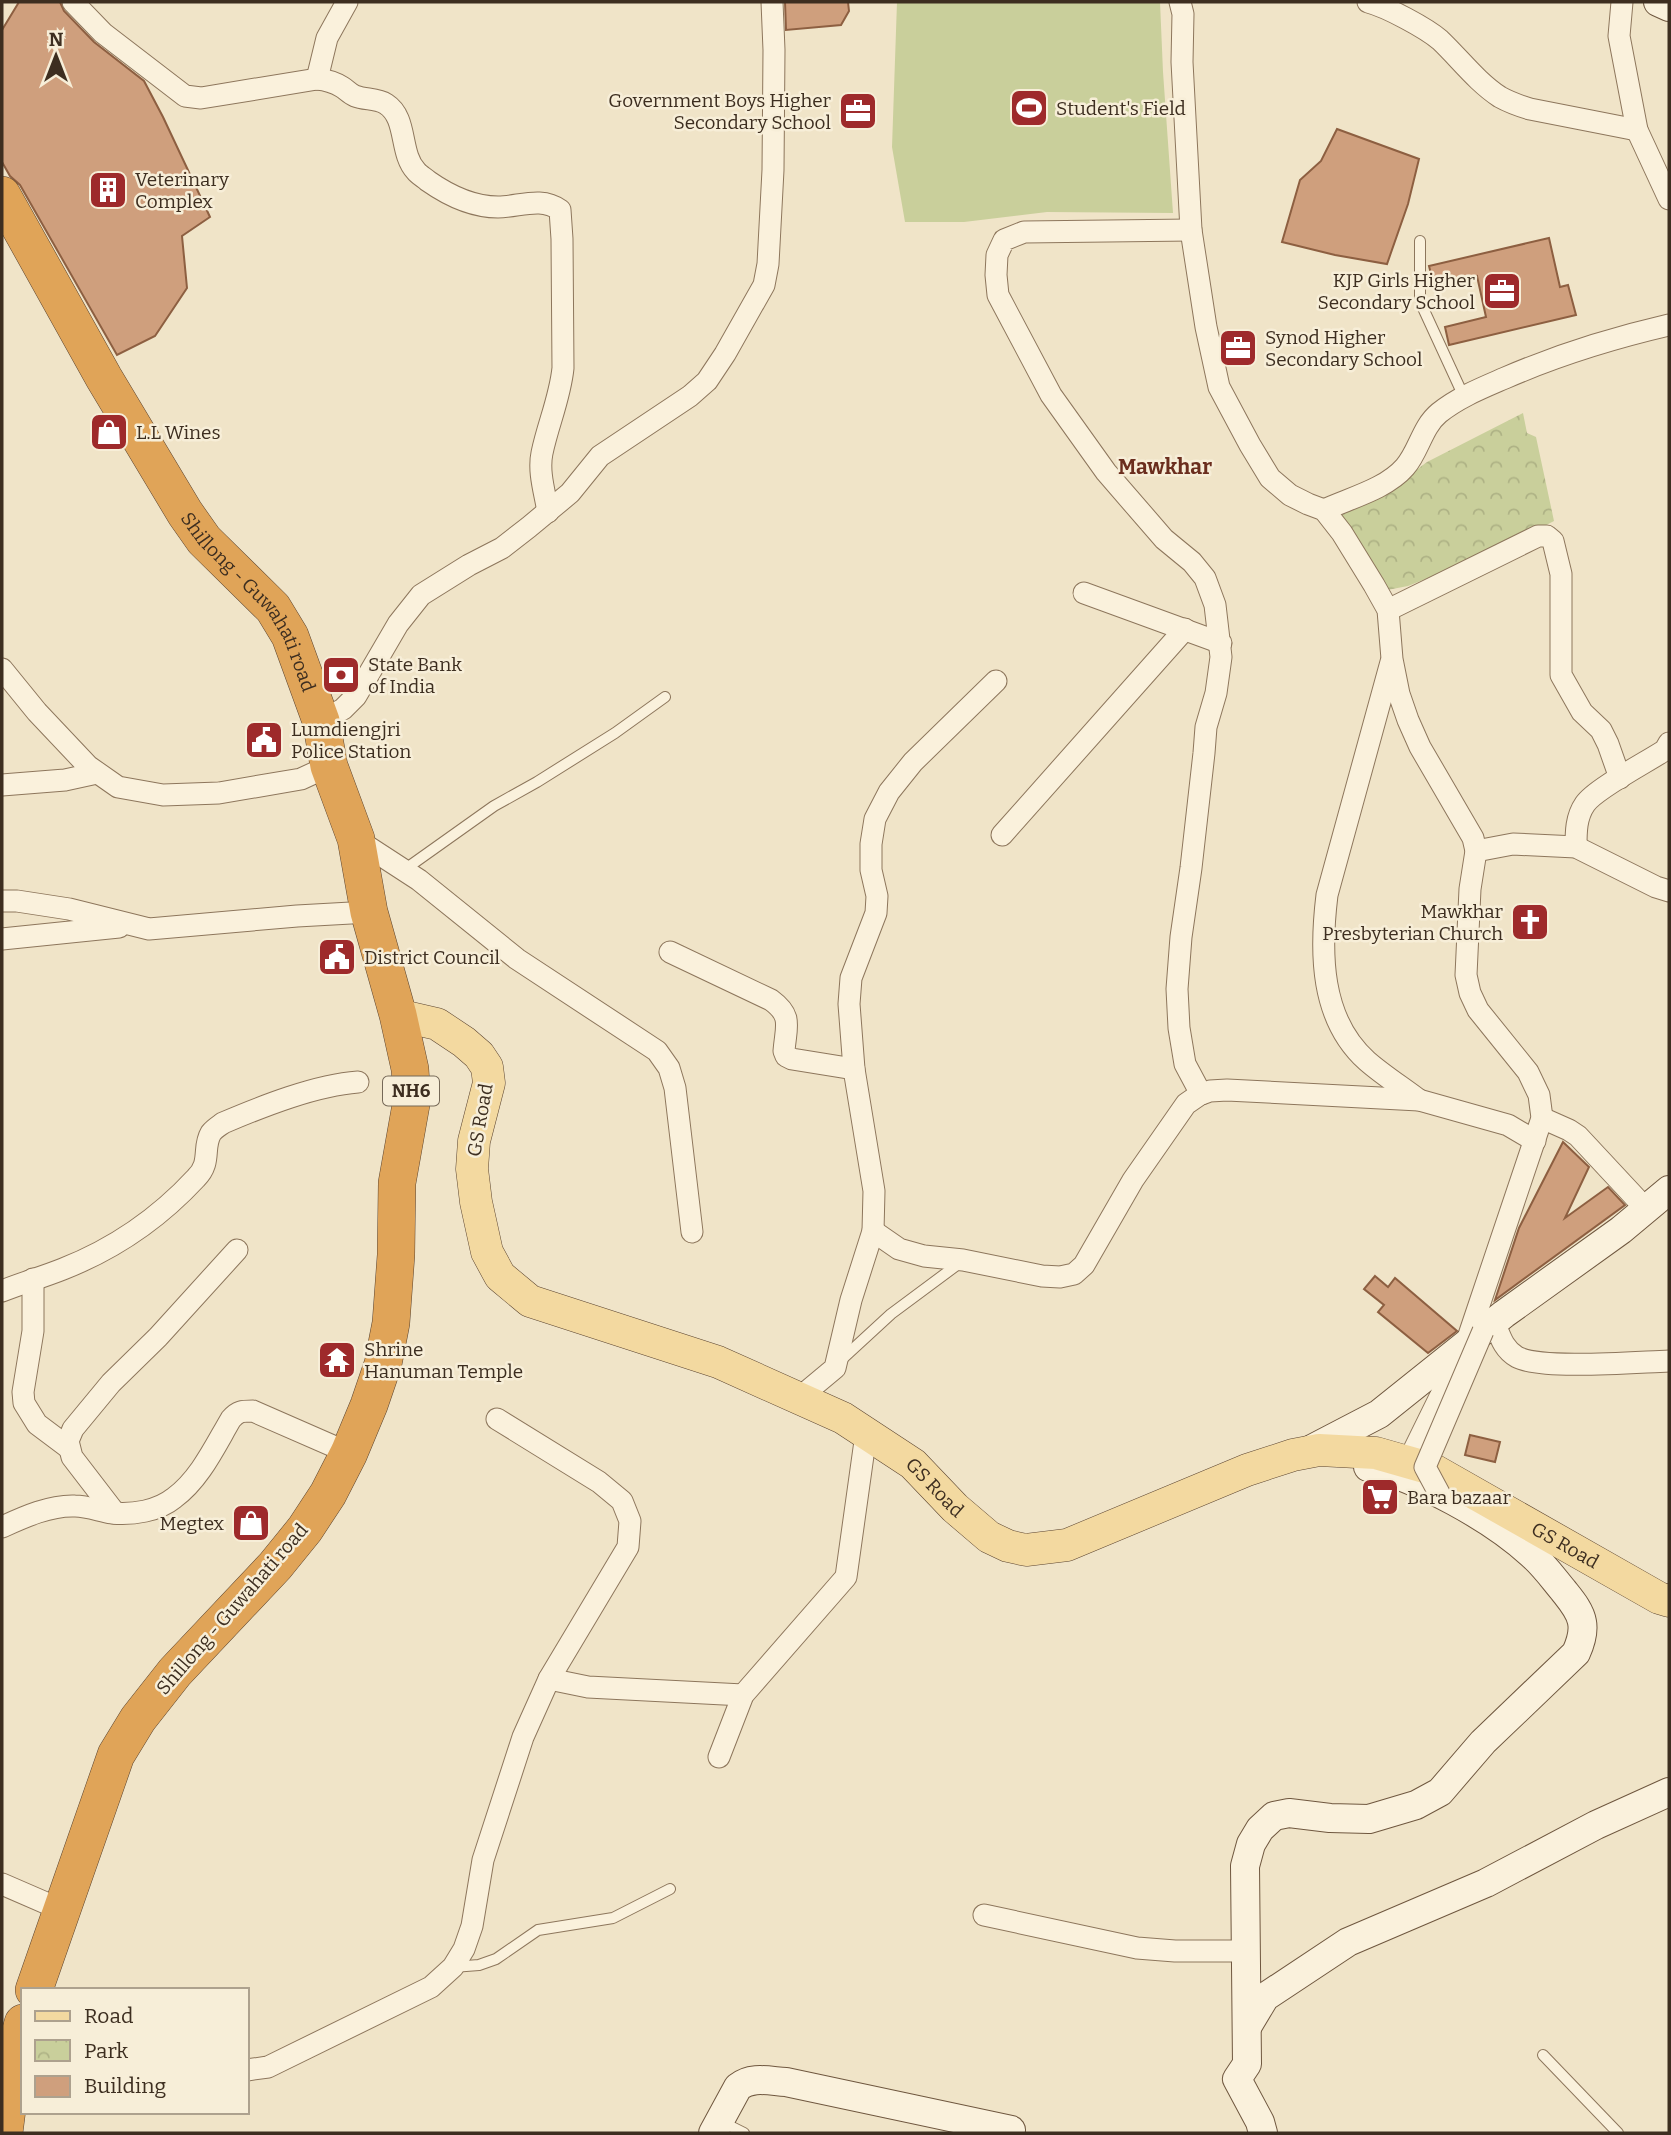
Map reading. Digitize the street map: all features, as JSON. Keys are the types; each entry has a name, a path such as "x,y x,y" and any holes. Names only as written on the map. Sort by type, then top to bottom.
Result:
{"highway":[{"name":"Shillong - Guwahati road","path":"2,195 104,378 185,513 204,540 274,607 290,636 321,721 329,766 356,839 369,912 398,1014 410,1069 412,1099 397,1183 391,1323 383,1364 349,1454 328,1494 305,1529 283,1557 174,1672 138,1719 116,1755 35,1988"},
{"path":"4,2133 20,2044"}],"main road":[{"name":"GS Road","path":"398,1014 437,1024 479,1055 487,1068 489,1083 474,1141 472,1169 487,1252 500,1276 530,1301 718,1362 843,1418 912,1464 955,1508 989,1537 1008,1546 1026,1550 1067,1545 1247,1470 1303,1454 1319,1450 1376,1452 1417,1464 1659,1598 1669,1601"}],"street":[{"path":"73,2 103,33 185,96 201,98 317,79 329,80 353,96 385,103 397,117 415,171 451,195 473,203 497,207 539,202 552,204 560,210 563,368 561,387 542,454 541,471 548,512"},
{"path":"317,79 327,38 347,2"},
{"path":"321,721 343,709 356,696 398,624 421,595 502,548 548,512 570,493 600,456 690,396 706,381 725,354 764,285 768,264 773,170 772,2"},
{"path":"1180,2 1183,14 1182,62 1191,230 1206,327 1219,387 1270,478 1290,495 1324,510 1342,533 1388,610 1392,659 1399,694 1408,720 1420,747 1473,838 1476,851 1468,914 1468,984 1478,1010 1528,1072 1539,1095 1542,1118 1496,1252 1481,1332 1417,1464 1440,1495"},
{"path":"1622,2 1619,36 1637,130 1669,199"},
{"path":"1658,2 1669,7"},
{"path":"1378,3 1438,38 1475,76 1500,96 1514,103 1530,109 1637,130"},
{"path":"1191,230 1024,232 1004,240 997,255 996,275 998,295 1051,395 1106,472 1164,539 1192,562 1205,578 1214,605 1221,657 1216,693 1206,727 1177,989 1179,1028 1185,1064 1201,1094"},
{"path":"1324,510 1385,483 1404,469 1416,453 1432,421 1464,397 1520,372 1590,346 1669,326"},
{"path":"1388,610 1538,536 1547,536 1553,541 1561,574 1560,675 1582,712 1601,730 1620,778"},
{"path":"1084,593 1221,643"},
{"path":"1002,835 1185,629"},
{"path":"1392,659 1326,895 1322,929 1323,960 1327,989 1336,1018 1349,1039 1366,1060 1419,1100"},
{"path":"2,669 37,712 88,766 117,788 163,795 219,793 301,779 329,766"},
{"path":"799,1398 835,1368 851,1300 873,1231 874,1191 854,1069 849,1004 851,978 876,913 877,896 871,870 875,819 888,792 913,762 996,681"},
{"path":"1576,847 1576,829 1586,802 1665,750 1669,743"},
{"path":"2,785 65,780 97,773"},
{"path":"356,839 419,880 517,959 657,1051 669,1068 675,1088 692,1232"},
{"path":"1476,851 1513,844 1576,847 1669,891"},
{"path":"2,901 69,909 149,929 369,912"},
{"path":"2,939 131,926"},
{"path":"670,952 771,1000 783,1009 786,1014 786,1056 854,1069"},
{"path":"2,1291 63,1269 116,1245 156,1216 201,1174 206,1163 209,1137 212,1131 223,1123 315,1090 358,1082"},
{"path":"873,1231 899,1249 924,1256 1042,1276 1060,1277 1074,1273 1084,1265 1133,1180 1186,1104 1210,1091 1419,1100 1508,1125 1535,1142"},
{"path":"1542,1118 1578,1136 1646,1209"},
{"path":"1303,1454 1379,1414 1481,1332 1621,1230 1669,1190"},
{"path":"115,1513 72,1457 68,1441 73,1429 103,1392 158,1337 237,1250"},
{"path":"33,1279 33,1331 23,1392 24,1403 37,1424 69,1448"},
{"path":"1481,1332 1515,1356 1529,1362 1560,1364 1669,1361"},
{"path":"2,1527 30,1515 64,1507 74,1506 115,1513 142,1512 160,1507 175,1498 196,1477 236,1412 253,1411 349,1454"},
{"path":"248,2070 268,2067 430,1987 453,1967 464,1949 472,1926 483,1860 523,1737 549,1679 628,1547 630,1521 622,1501 599,1482 497,1419"},
{"path":"719,1758 743,1695 846,1577 866,1434"},
{"path":"1263,2133 1237,2079 1247,2064 1245,1866 1251,1844 1260,1829 1275,1816 1289,1813 1369,1819 1416,1805 1440,1792 1483,1742 1576,1653 1581,1642 1583,1623 1574,1606 1534,1556 1504,1530 1392,1472 1303,1454"},
{"path":"549,1679 588,1687 743,1695"},
{"path":"1247,2027 1265,1997 1348,1941 1486,1884 1596,1825 1669,1792"},
{"path":"2,1884 62,1910"},
{"path":"984,1915 1137,1948 1246,1951"},
{"path":"726,2129 738,2087 744,2082 754,2080 786,2082 1013,2132"}],"lane":[{"path":"1420,241 1420,295 1423,308 1464,397"},
{"path":"404,870 494,806 615,733 665,697"},
{"path":"835,1368 843,1357 891,1314 963,1261"},
{"path":"453,1967 479,1965 496,1959 538,1930 612,1918 670,1889"},
{"path":"1543,2055 1618,2133"}],"green space":[{"name":"Student's Field","path":"897,2 1160,2 1173,213 1047,212 964,222 905,222 892,147"},
{"path":"1523,413 1527,433 1536,437 1554,521 1471,564 1408,586 1382,591 1333,511 1411,474 1427,462"}],"building":[{"name":"Veterinary Complex","path":"19,2 60,2 64,11 94,42 144,81 210,217 182,236 187,288 155,336 117,355 20,185 10,176 2,162 2,30"},
{"path":"785,2 848,2 849,11 841,25 786,30"},
{"path":"1337,129 1419,159 1408,204 1387,264 1282,242 1300,180 1321,161"},
{"path":"1549,238 1560,287 1568,285 1576,315 1449,345 1445,327 1486,317 1477,276 1434,286 1429,266"},
{"path":"1563,1142 1589,1167 1565,1218 1608,1187 1625,1205 1495,1300 1519,1228"},
{"path":"1375,1276 1388,1287 1395,1278 1457,1331 1428,1353 1378,1312 1384,1305 1364,1289"},
{"path":"1470,1435 1500,1442 1495,1462 1465,1455"}],"place":[{"name":"Student's Field","path":"1029,108"},
{"name":"Government Boys Higher Secondary School","path":"858,111"},
{"name":"Veterinary Complex","path":"108,190"},
{"name":"KJP Girls Higher Secondary School","path":"1502,291"},
{"name":"Synod Higher Secondary School","path":"1238,348"},
{"name":"L.L Wines","path":"109,432"},
{"name":"State Bank of India","path":"341,675"},
{"name":"Lumdiengjri Police Station","path":"264,740"},
{"name":"Mawkhar Presbyterian Church","path":"1530,922"},
{"name":"District Council","path":"337,957"},
{"name":"Shrine Hanuman Temple","path":"337,1360"},
{"name":"Bara bazaar","path":"1380,1497"},
{"name":"Megtex","path":"251,1523"}],"district":[{"name":"Mawkhar","path":"1165,467"}]}
